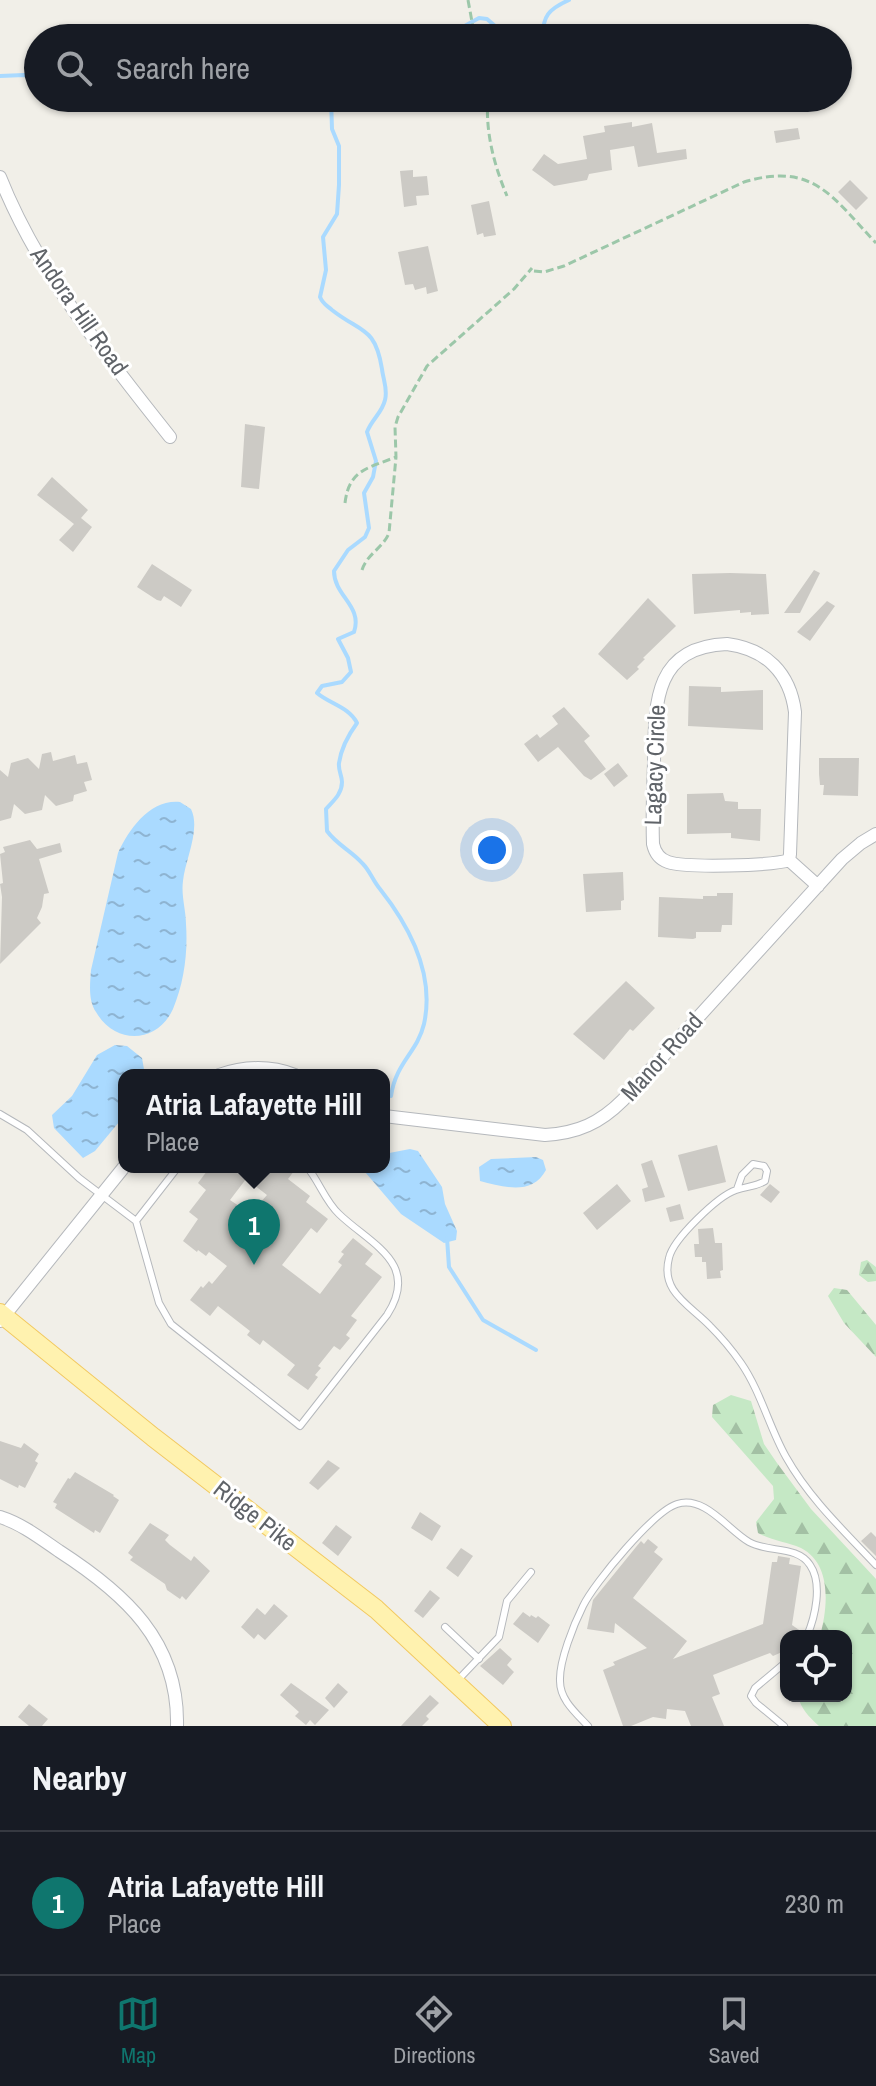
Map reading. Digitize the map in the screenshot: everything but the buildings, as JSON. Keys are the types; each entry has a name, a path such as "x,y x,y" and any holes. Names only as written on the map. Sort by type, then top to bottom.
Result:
{"main road":[{"name":"Ridge Pike","path":"1,1317 376,1609 502,1726"}],"street":[{"name":"Andora Hill Road","path":"0,177 18,219 49,272 92,335 170,437"},
{"name":"Lagacy Circle","path":"716,645 750,649 779,669 790,689 795,712 789,860 766,865 672,863 662,859 654,850 656,701 669,671 695,651 716,645"},
{"name":"Manor Road","path":"390,1117 545,1135 570,1133 593,1125 623,1100 852,850 876,834"},
{"path":"789,860 818,886"},
{"path":"246,1069 272,1069"},
{"path":"1,1317 119,1173"},
{"path":"0,1517 19,1525 97,1576 128,1603 155,1641 168,1669 176,1697 177,1726"}],"lane":[{"path":"0,1114 27,1130 100,1195 136,1221 159,1303 171,1324 300,1426 387,1315 395,1300 397,1283 394,1267 386,1252 339,1214 311,1173"},
{"path":"737,1189 757,1186 765,1181 767,1171 764,1166 753,1164 747,1167 737,1189 674,1244 668,1262 669,1282 679,1299 708,1324 741,1363 793,1468 819,1503 876,1565"},
{"path":"136,1221 173,1173"},
{"path":"588,1726 566,1701 560,1684 561,1665 582,1607 645,1527 676,1504 700,1505 751,1544 790,1552 807,1561 813,1572 816,1590 809,1630"},
{"path":"456,1682 499,1637 507,1601 531,1572"},
{"path":"445,1627 479,1659"},
{"path":"780,1667 755,1688 751,1696 784,1726"}],"path":[{"path":"468,0 472,24"},
{"path":"489,112 490,142 499,179 507,196"},
{"path":"362,570 369,554 387,539 389,533 396,457 395,427 427,366 533,270 552,270 564,266 744,182 767,176 815,182 876,243"},
{"path":"345,503 350,481 363,470 396,457"}],"green space":[{"path":"867,1260 876,1267 876,1281 868,1282 859,1275 861,1262"},
{"path":"834,1288 847,1290 876,1325 876,1357 844,1323 828,1296"},
{"path":"731,1395 751,1401 764,1444 777,1463 811,1509 876,1579 876,1726 819,1726 801,1705 800,1702 852,1702 852,1630 821,1630 825,1587 823,1575 811,1555 801,1548 758,1533 756,1522 774,1499 773,1486 712,1417 713,1405"}],"water":[{"path":"169,802 180,802 191,809 194,826 184,873 186,957 177,999 166,1021 157,1029 136,1036 124,1035 104,1023 93,1007 90,992 91,970 118,853 128,834 150,810"},
{"path":"115,1045 127,1046 142,1058 144,1069 118,1069 118,1123 95,1151 83,1158 54,1128 52,1115 72,1096 97,1055"},
{"path":"410,1149 418,1151 442,1187 445,1204 457,1231 456,1240 444,1243 401,1214 366,1173 390,1173 390,1153"},
{"path":"536,1157 543,1160 546,1170 533,1184 517,1188 480,1181 479,1167 491,1159"}],"waterway":[{"path":"544,24 548,14 569,0"},
{"path":"468,24 479,18 493,24"},
{"path":"0,76 24,75"},
{"path":"331,112 332,129 339,146 339,185 337,214 323,237 326,270 320,297 326,306 371,338 379,355 386,392 384,405 367,432 376,461 373,477 364,493 369,528 365,537 348,550 334,571 338,587 355,615 354,632 338,639 351,672 342,682 322,686 317,693 344,709 357,723 340,758 342,786 326,809 327,831 368,870 410,935 423,969 426,987 424,1024 417,1043 397,1074 391,1096"},
{"path":"447,1238 449,1267 483,1320 536,1350"}],"place":[{"name":"Atria Lafayette Hill","path":"254,1265"}]}
